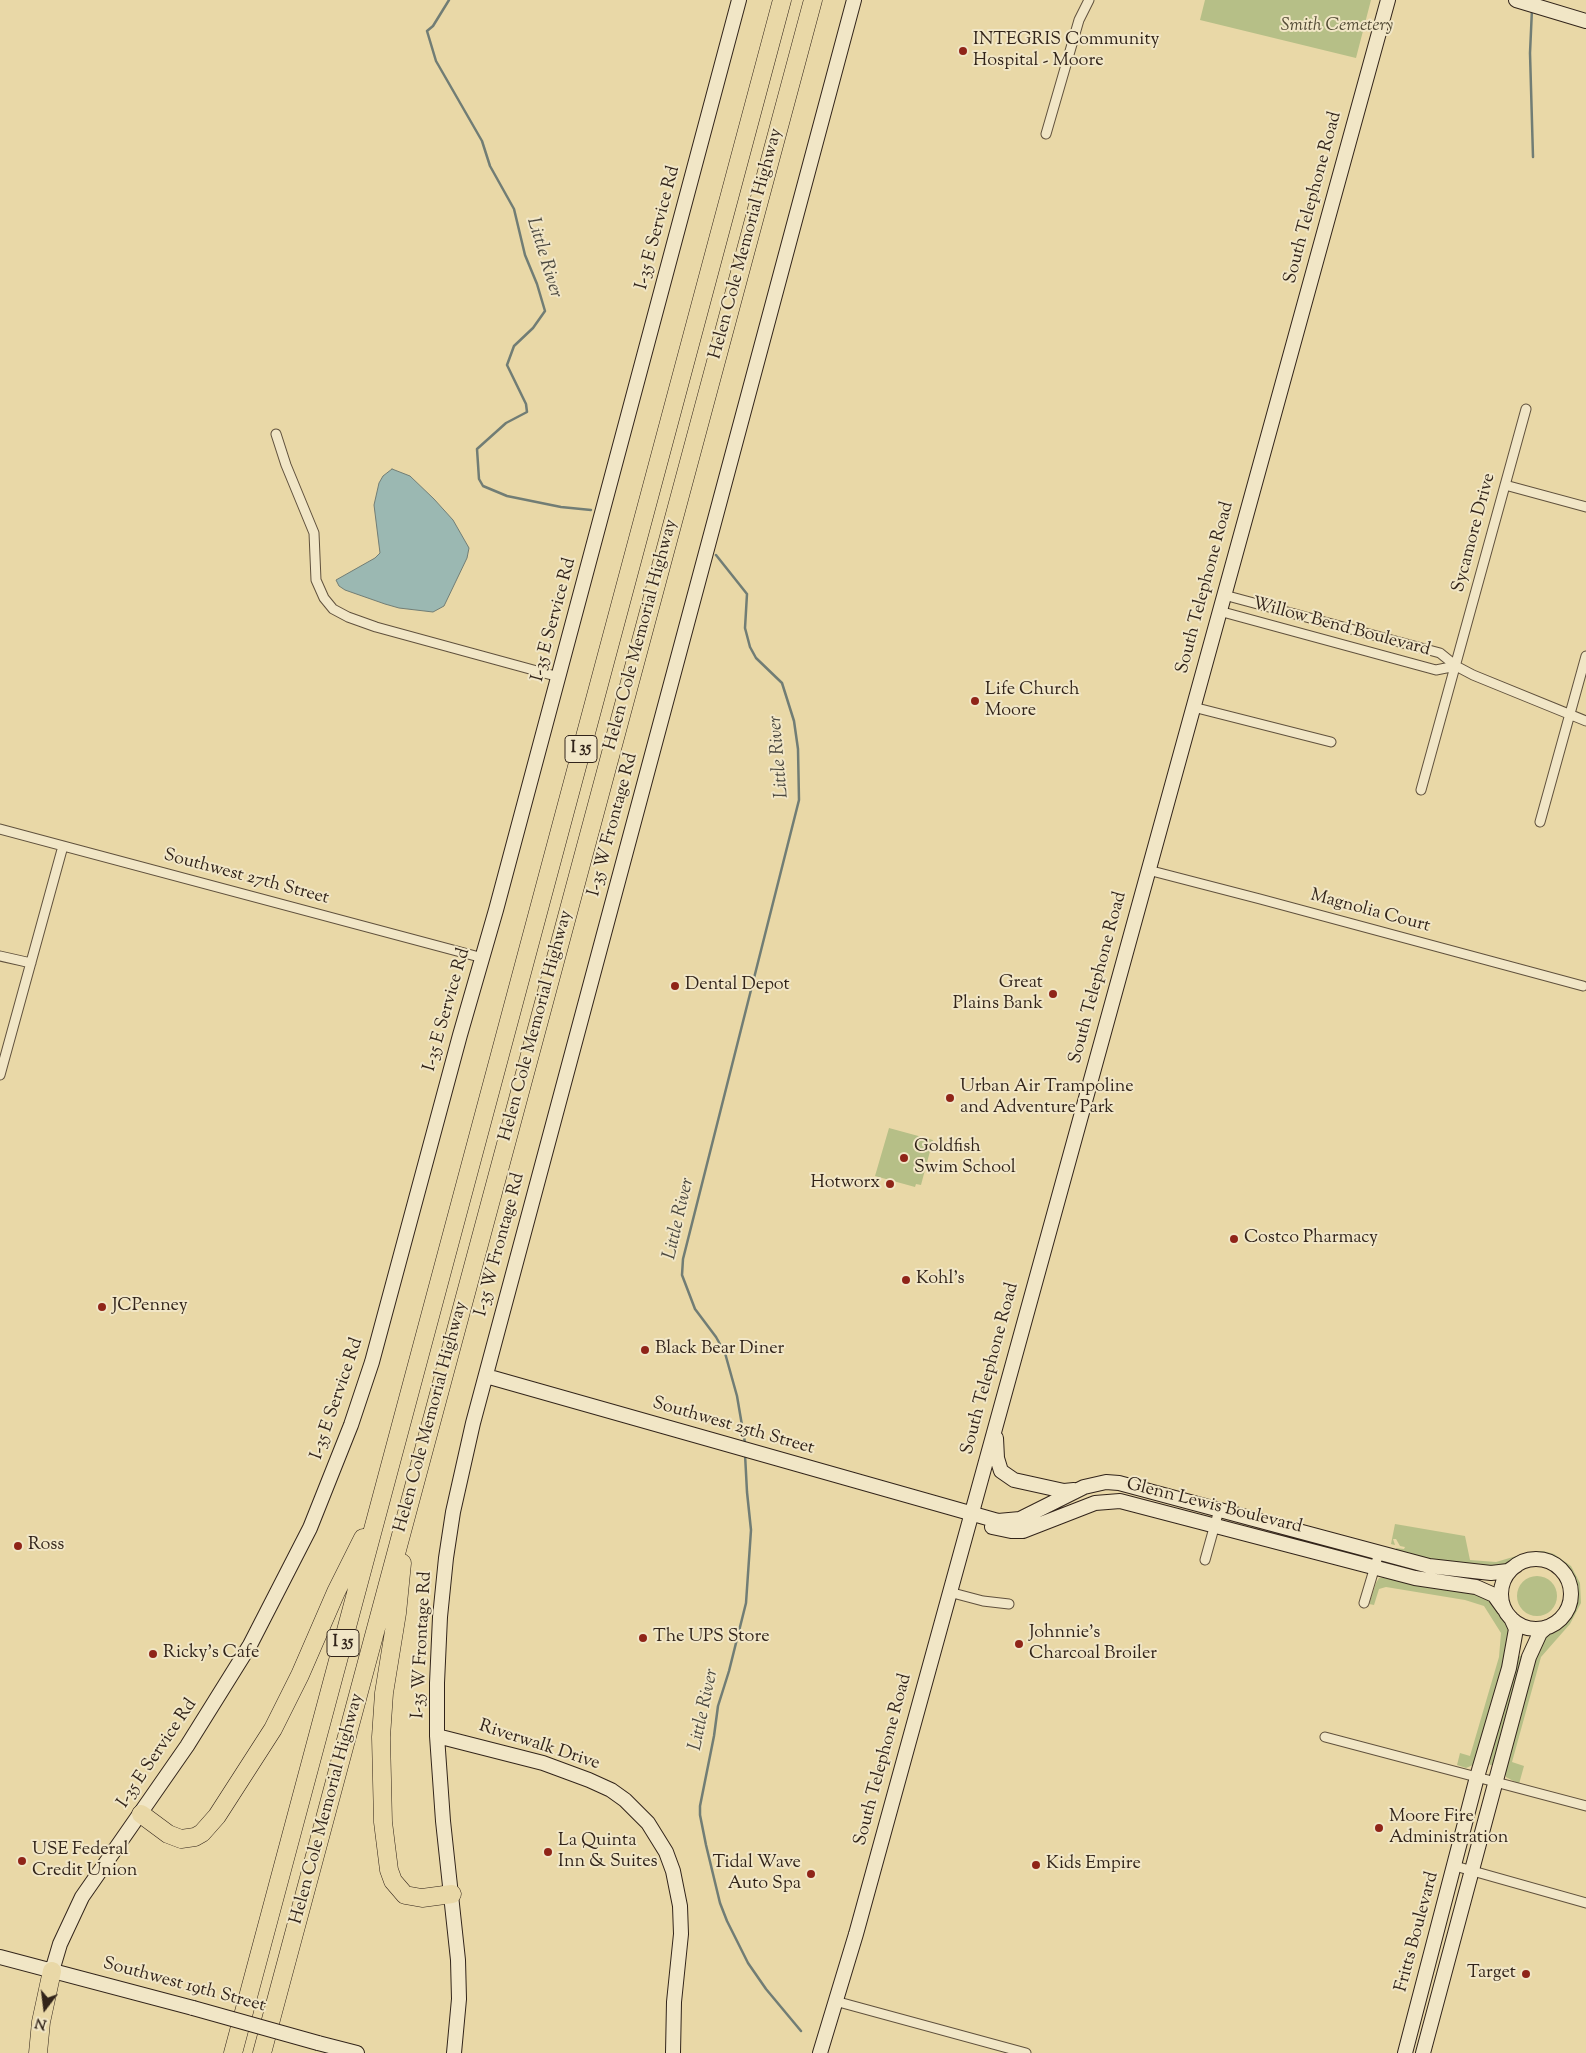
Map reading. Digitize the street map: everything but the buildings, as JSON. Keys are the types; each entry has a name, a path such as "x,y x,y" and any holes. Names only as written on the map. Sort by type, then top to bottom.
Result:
{"highway":[{"name":"Helen Cole Memorial Highway","path":"233,2053 782,0"},
{"name":"Helen Cole Memorial Highway","path":"262,2053 813,0"},
{"path":"141,1814 168,1834 181,1839 195,1837 202,1833 217,1816 273,1729 304,1667 336,1592 381,1499"},
{"path":"408,1506 397,1613 384,1693 381,1778 387,1856 393,1882 405,1895 422,1898 452,1894"},
{"path":"38,2053 41,2022 52,1971"}],"street":[{"name":"I-35 E Service Rd","path":"52,1971 60,1944 82,1897 103,1864 141,1814 210,1710 250,1645 298,1553 338,1460 372,1362 483,958 739,0"},
{"name":"I-35 W Frontage Rd","path":"454,2053 459,1999 452,1894 443,1820 437,1736 437,1683 440,1617 446,1558 464,1464 854,0"},
{"path":"1046,134 1079,20 1090,0"},
{"name":"South Telephone Road","path":"820,2053 856,1934 970,1513 1388,0"},
{"path":"1516,0 1586,21"},
{"name":"Sycamore Drive","path":"1421,790 1526,409"},
{"path":"276,434 286,465 314,533 316,580 324,598 334,609 348,617 376,627 559,677"},
{"path":"1505,485 1586,507"},
{"name":"Willow Bend Boulevard","path":"1224,595 1440,653 1456,666 1586,721"},
{"name":"Willow Bend Boulevard","path":"1219,612 1436,670 1456,666"},
{"path":"1540,822 1586,656"},
{"path":"1193,707 1331,742"},
{"name":"Southwest 27th Street","path":"0,829 483,958"},
{"path":"0,1075 63,846"},
{"name":"Magnolia Court","path":"1148,870 1583,986"},
{"path":"0,956 31,964"},
{"name":"Southwest 25th Street","path":"486,1376 970,1513"},
{"name":"Glenn Lewis Boulevard","path":"995,1427 996,1458 1001,1471 1014,1480 1043,1487 1064,1491 1080,1489"},
{"name":"Glenn Lewis Boulevard","path":"970,1513 998,1521 1013,1521 1080,1489 1094,1484 1119,1483 1429,1566 1479,1572 1501,1572 1518,1565"},
{"name":"Glenn Lewis Boulevard","path":"970,1513 985,1525 1010,1531 1023,1531 1095,1503 1120,1501 1415,1578 1476,1587 1494,1595 1508,1614"},
{"path":"1205,1560 1219,1510"},
{"path":"1364,1603 1379,1553"},
{"path":"1534,1560 1551,1563 1561,1570 1567,1580 1570,1591 1568,1608 1557,1622 1547,1627 1536,1629 1524,1627 1508,1614 1501,1600 1503,1582 1509,1572 1518,1565 1534,1560"},
{"path":"949,1592 983,1601 1009,1604"},
{"name":"Fritts Boulevard","path":"1405,2053 1477,1777 1509,1668 1516,1629 1508,1614"},
{"name":"Fritts Boulevard","path":"1423,2053 1529,1657 1540,1632 1547,1627"},
{"name":"Riverwalk Drive","path":"437,1736 543,1763 589,1780 625,1800 648,1823 666,1852 673,1871 680,1906 673,2053"},
{"path":"1325,1737 1586,1806"},
{"path":"1455,1866 1586,1903"},
{"name":"Southwest 19th Street","path":"0,1957 357,2053"},
{"path":"836,2001 1026,2053"}],"green space":[{"name":"Smith Cemetery","path":"1205,0 1371,0 1356,58 1200,20"},
{"name":"Goldfish Swim School","path":"889,1128 933,1140 921,1185 916,1184 915,1187 875,1176"},
{"path":"1395,1524 1465,1536 1470,1560 1496,1562 1530,1552 1543,1551 1554,1554 1571,1566 1580,1583 1581,1603 1570,1624 1541,1657 1512,1762 1524,1766 1519,1784 1506,1777 1504,1771 1534,1655 1547,1634 1567,1619 1573,1609 1576,1596 1575,1585 1570,1575 1562,1566 1549,1559 1527,1558 1505,1568 1437,1563 1396,1553 1396,1548 1404,1549 1405,1547 1400,1546 1396,1539 1393,1539 1395,1545 1391,1544"},
{"path":"1541,1576 1548,1579 1554,1585 1557,1596 1556,1604 1548,1613 1541,1616 1533,1616 1526,1613 1518,1604 1517,1592 1520,1585 1529,1577"},
{"path":"1385,1577 1478,1594 1488,1598 1507,1621 1511,1640 1477,1761 1473,1765 1466,1768 1457,1765 1460,1753 1470,1756 1499,1657 1501,1633 1484,1606 1465,1600 1386,1587 1379,1589 1374,1605 1369,1604 1376,1583 1379,1578"},
{"path":"1517,1655 1524,1657 1494,1765 1490,1765 1489,1762"}],"water":[{"path":"392,469 410,476 434,499 453,520 469,548 467,558 444,606 433,612 399,608 385,604 345,590 339,586 336,580 375,558 380,553 374,505 379,483 383,476"}],"waterway":[{"name":"Little River","path":"449,0 433,26 427,31 436,61 482,141 490,166 514,209 525,255 537,284 545,311 533,328 514,346 507,365 526,404 527,412 506,423 477,449 479,479 483,486 507,496 561,507 591,510"},
{"path":"1532,9 1530,53 1533,157"},
{"name":"Little River","path":"716,555 747,594 745,628 750,647 756,658 782,683 794,721 798,749 799,800 683,1259 682,1275 695,1309 716,1337 725,1353 737,1396 745,1443"},
{"name":"Little River","path":"745,1454 751,1530 746,1603 718,1706 700,1815 720,1903 727,1921 748,1963 766,1989 801,2031"}],"place":[{"name":"INTEGRIS Community Hospital - Moore","path":"963,51"},
{"name":"Life Church Moore","path":"975,701"},
{"name":"Dental Depot","path":"675,986"},
{"name":"Great Plains Bank","path":"1053,994"},
{"name":"Urban Air Trampoline and Adventure Park","path":"950,1098"},
{"name":"Goldfish Swim School","path":"904,1158"},
{"name":"Hotworx","path":"890,1184"},
{"name":"Costco Pharmacy","path":"1234,1239"},
{"name":"Kohl's","path":"906,1280"},
{"name":"JCPenney","path":"102,1307"},
{"name":"Black Bear Diner","path":"645,1350"},
{"name":"Ross","path":"18,1546"},
{"name":"The UPS Store","path":"643,1638"},
{"name":"Johnnie's Charcoal Broiler","path":"1019,1644"},
{"name":"Ricky's Cafe","path":"153,1654"},
{"name":"Moore Fire Administration","path":"1379,1828"},
{"name":"La Quinta Inn & Suites","path":"548,1852"},
{"name":"USE Federal Credit Union","path":"22,1861"},
{"name":"Kids Empire","path":"1036,1865"},
{"name":"Tidal Wave Auto Spa","path":"811,1874"},
{"name":"Target","path":"1526,1974"}]}
